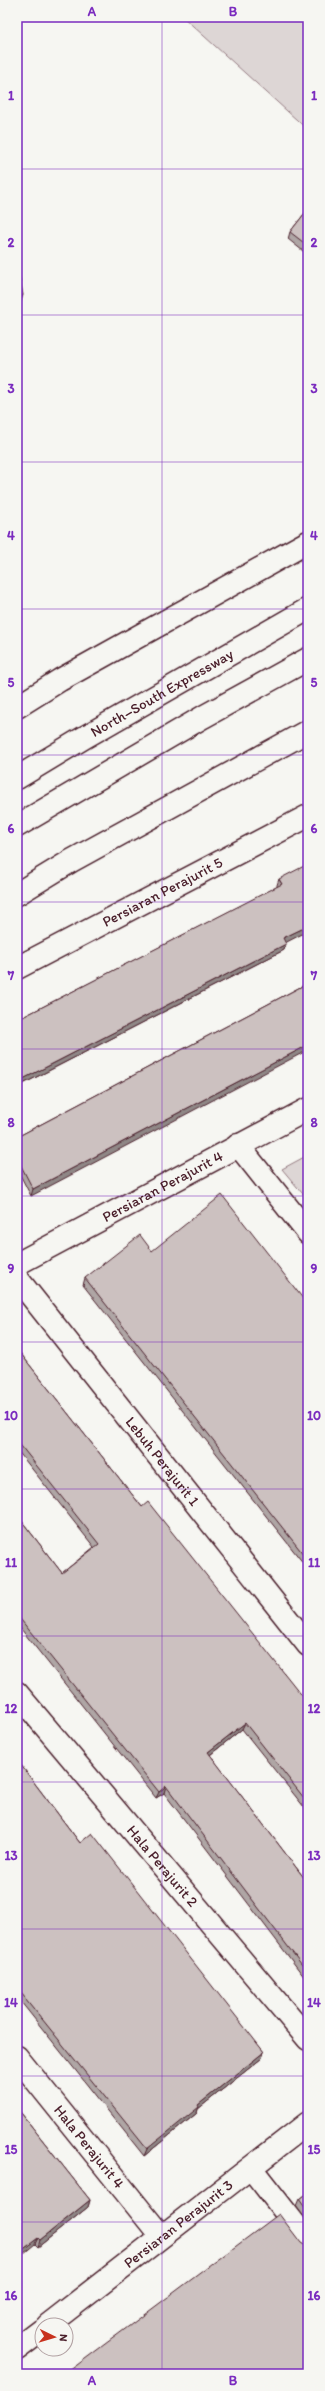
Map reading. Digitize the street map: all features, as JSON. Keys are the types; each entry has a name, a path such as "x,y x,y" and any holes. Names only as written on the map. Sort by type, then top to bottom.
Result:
{"main road":[{"path":"17,707 60,680 308,542"},
{"name":"North–South Expressway","path":"17,778 85,737 308,609"},
{"path":"17,826 202,717 308,659"},
{"path":"17,894 72,861 308,730"},
{"name":"Persiaran Perajurit 5","path":"17,968 308,816"},
{"name":"Persiaran Perajurit 4","path":"17,1264 308,1109"},
{"path":"238,1145 308,1233"},
{"name":"Lebuh Perajurit 1","path":"17,1278 308,1645"},
{"name":"Hala Perajurit 2","path":"17,1693 308,2039"},
{"name":"Hala Perajurit 4","path":"17,2057 161,2236"},
{"name":"Persiaran Perajurit 3","path":"58,2317 308,2123"},
{"path":"251,2168 308,2241"},
{"path":"17,2349 34,2336"}],"shaded area":[{"path":"183,17 308,17 308,130"},
{"path":"308,1155 308,1200 282,1169"}],"building":[{"path":"308,209 308,246 290,232"},
{"path":"17,263 23,295 17,296"},
{"path":"308,864 308,926 283,938 286,944 17,1082 17,1020 282,884 279,879"},
{"path":"308,983 308,1045 33,1189 17,1158 17,1137"},
{"path":"222,1195 308,1305 308,1560 85,1278 140,1235 152,1251"},
{"path":"17,1349 142,1507 148,1502 308,1703 308,1803 245,1723 208,1752 308,1883 308,1973 166,1786 159,1792 17,1615 17,1515 62,1573 99,1544 17,1441"},
{"path":"17,1760 80,1843 92,1833 264,2052 198,2105 199,2107 147,2149 17,1988"},
{"path":"17,2108 90,2200 40,2240 38,2238 17,2254"},
{"path":"308,2192 308,2212 299,2199"},
{"path":"279,2214 301,2243 308,2246 308,2374 65,2374"}]}
